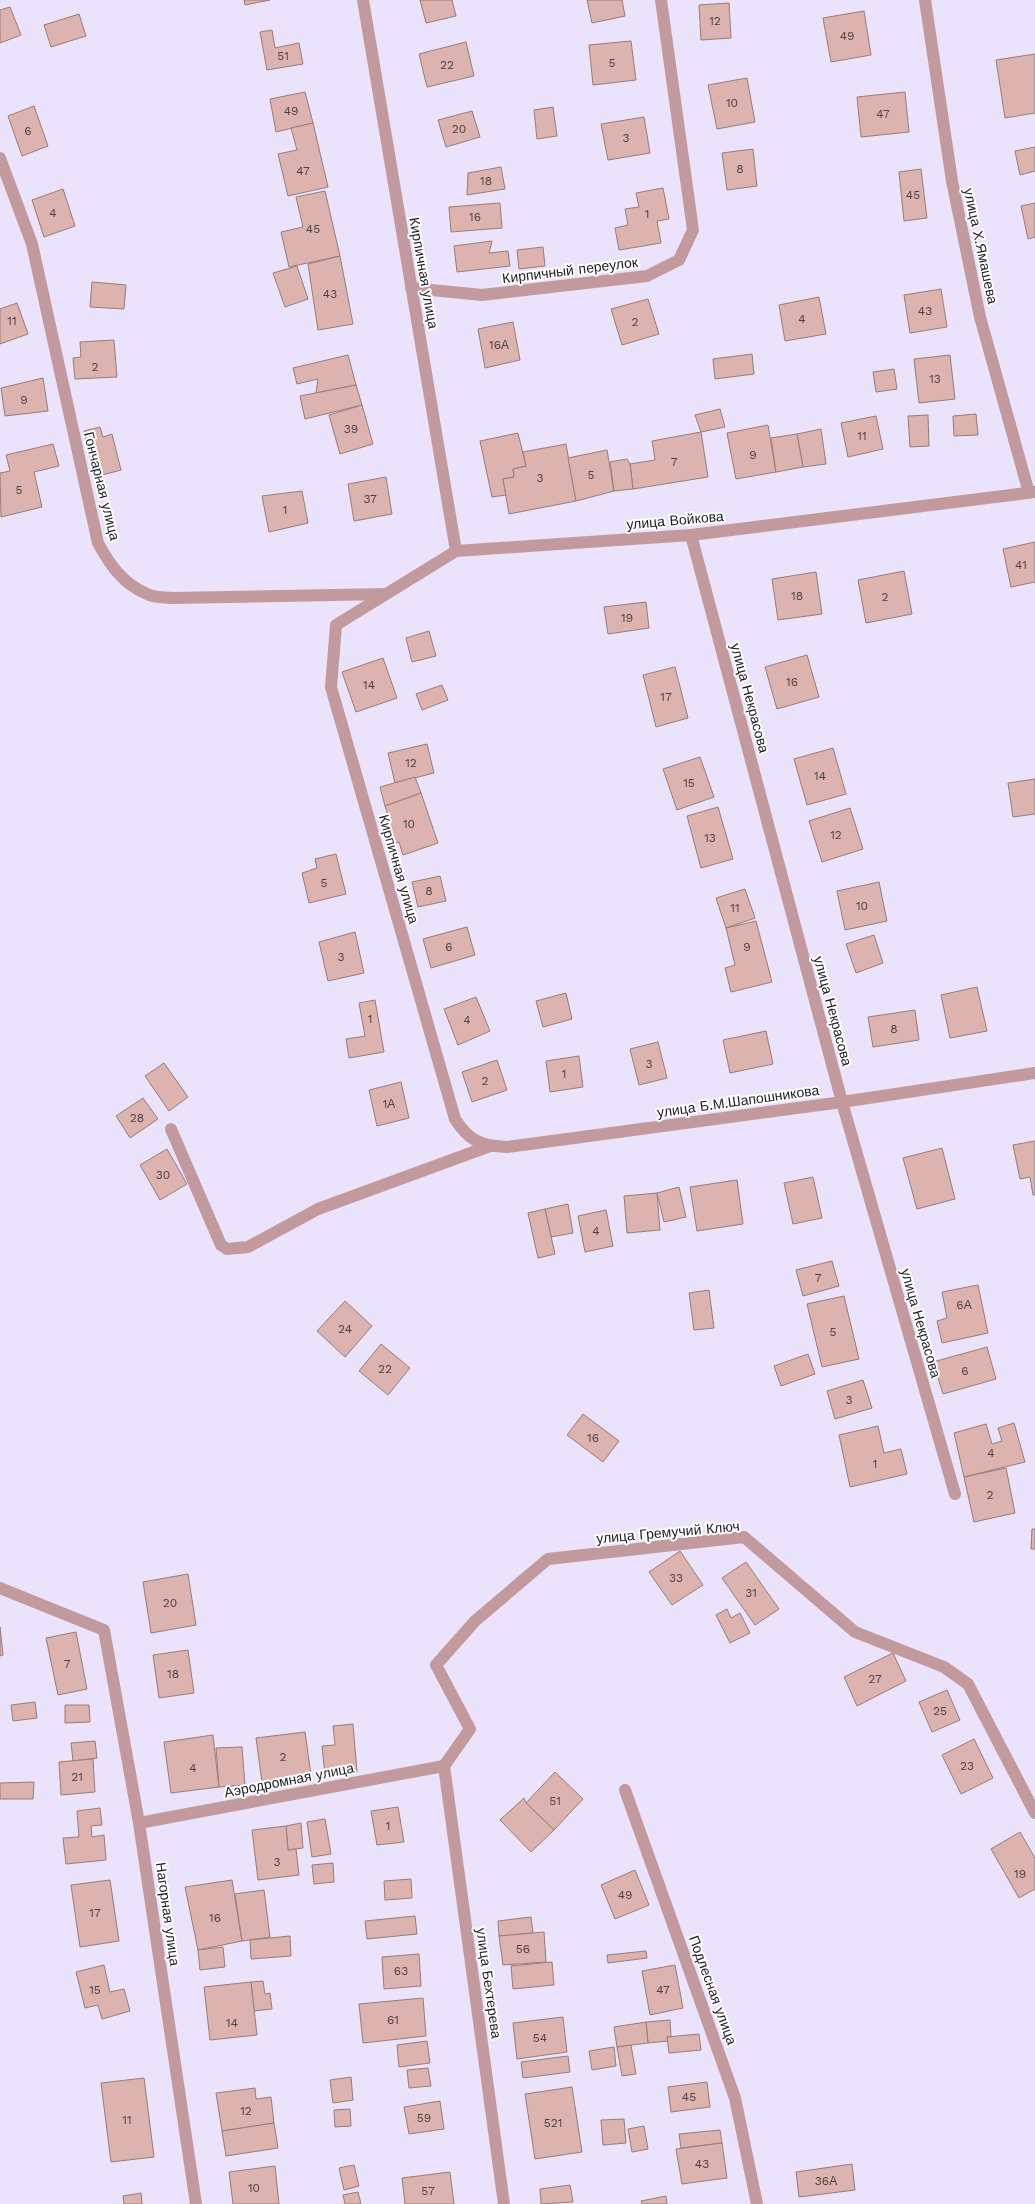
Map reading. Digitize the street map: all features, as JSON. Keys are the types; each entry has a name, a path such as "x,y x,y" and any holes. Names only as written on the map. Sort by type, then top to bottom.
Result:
{"street":[{"name":"Кирпичная улица","path":"363,0 456,551"},
{"name":"Кирпичный переулок","path":"411,288 482,295 647,276 679,260 693,230 660,0"},
{"name":"улица Х.Ямашева","path":"925,0 952,181 975,294 1032,492"},
{"name":"Гончарная улица","path":"0,158 32,244 98,543 112,567 125,580 148,595 172,598 387,594"},
{"name":"улица Войкова","path":"336,625 456,551 691,535 1032,492"},
{"name":"улица Некрасова","path":"691,535 842,1102 955,1494"},
{"name":"Кирпичная улица","path":"336,625 331,686 455,1119"},
{"name":"улица Б.М.Шапошникова","path":"455,1119 464,1132 475,1141 490,1146 507,1147 842,1102 1035,1073"},
{"path":"171,1129 221,1245 227,1249 248,1247 318,1209 490,1146"},
{"name":"улица Гремучий Ключ","path":"444,1766 470,1729 436,1665 475,1621 548,1559 744,1537 855,1632 944,1667 968,1684 1035,1813"},
{"name":"Нагорная улица","path":"0,1588 104,1630 139,1823 196,2204"},
{"name":"Аэродромная улица","path":"139,1823 444,1766"},
{"name":"улица Бехтерева","path":"444,1766 504,2204"},
{"name":"Подлесная улица","path":"625,1790 735,2098 757,2204"}],"building":[{"path":"244,0 270,0 245,5"},
{"path":"420,0 452,0 456,16 426,23"},
{"path":"587,0 622,0 625,16 592,23"},
{"path":"729,3 731,38 701,40 699,5"},
{"path":"10,7 21,35 0,43 0,10"},
{"path":"864,11 871,55 831,62 823,18"},
{"path":"79,14 86,36 51,47 44,25"},
{"path":"272,30 275,48 299,43 303,64 267,70 260,32"},
{"path":"631,41 636,80 593,85 589,45"},
{"path":"466,42 474,76 427,87 419,54"},
{"path":"1035,54 1035,113 1005,118 996,60"},
{"path":"747,78 755,122 717,129 708,85"},
{"path":"305,92 313,123 276,132 270,99"},
{"path":"905,92 909,132 861,137 857,97"},
{"path":"34,106 48,146 22,156 8,116"},
{"path":"553,107 557,136 537,139 534,110"},
{"path":"472,111 480,137 446,147 438,120"},
{"path":"644,117 650,153 608,160 601,124"},
{"path":"313,123 328,187 288,196 278,154 297,150 291,128"},
{"path":"1035,147 1035,171 1020,175 1015,151"},
{"path":"753,149 757,186 727,190 722,153"},
{"path":"501,167 505,189 467,195 468,173"},
{"path":"921,169 927,218 904,221 899,172"},
{"path":"663,188 669,219 657,221 661,243 619,250 615,228 628,225 625,209 639,207 636,193"},
{"path":"63,189 75,226 44,237 32,200"},
{"path":"325,191 340,256 289,267 281,232 303,227 296,197"},
{"path":"500,203 502,228 451,232 449,207"},
{"path":"1035,203 1035,237 1028,239 1021,206"},
{"path":"492,241 489,253 508,251 510,266 457,272 454,246"},
{"path":"543,247 545,266 519,269 517,250"},
{"path":"340,256 353,324 318,330 308,264"},
{"path":"297,266 308,299 285,307 273,273"},
{"path":"92,282 126,285 124,309 90,307"},
{"path":"941,289 947,327 910,333 904,295"},
{"path":"819,297 826,334 785,341 779,305"},
{"path":"648,299 659,334 622,345 611,309"},
{"path":"17,303 28,334 0,344 0,309"},
{"path":"513,322 520,360 485,368 478,329"},
{"path":"114,340 117,377 75,379 73,358 81,357 80,342"},
{"path":"752,354 754,374 715,379 713,359"},
{"path":"348,355 356,385 316,393 318,379 297,384 293,368"},
{"path":"950,355 955,399 919,403 914,359"},
{"path":"894,369 897,389 876,392 873,372"},
{"path":"43,378 48,411 5,416 1,388"},
{"path":"356,385 362,405 305,419 300,396"},
{"path":"362,405 373,444 340,454 329,415"},
{"path":"720,409 725,427 701,432 695,415"},
{"path":"976,414 978,435 954,436 953,416"},
{"path":"928,415 929,446 910,447 908,416"},
{"path":"876,416 883,449 848,457 841,423"},
{"path":"768,425 776,472 736,479 727,433"},
{"path":"100,427 103,437 112,434 121,470 95,477 84,431"},
{"path":"821,429 826,464 803,467 797,434"},
{"path":"701,432 708,477 633,489 630,464 655,460 652,441"},
{"path":"518,433 526,466 513,469 514,477 503,479 506,495 492,497 480,441"},
{"path":"797,434 803,467 776,472 771,438"},
{"path":"53,444 59,466 34,472 42,507 1,517 0,473 10,471 6,455"},
{"path":"566,444 576,501 509,514 503,479 514,477 513,469 526,466 523,452"},
{"path":"607,450 614,491 576,501 568,458"},
{"path":"627,459 630,464 633,489 614,491 610,462"},
{"path":"386,477 392,514 354,521 348,484"},
{"path":"302,491 308,523 269,532 262,496"},
{"path":"1035,542 1035,582 1011,587 1003,549"},
{"path":"904,571 912,614 866,623 858,580"},
{"path":"816,572 822,614 778,620 772,579"},
{"path":"646,602 649,628 608,634 604,607"},
{"path":"429,631 436,656 412,662 406,638"},
{"path":"807,655 819,697 777,709 765,667"},
{"path":"383,658 397,698 356,712 342,672"},
{"path":"675,667 688,718 656,727 643,675"},
{"path":"442,685 448,700 422,710 416,694"},
{"path":"427,744 434,773 395,783 388,753"},
{"path":"833,748 846,794 807,805 794,759"},
{"path":"700,757 714,797 677,810 663,769"},
{"path":"415,777 421,793 385,806 380,787"},
{"path":"1035,779 1035,814 1013,817 1008,783"},
{"path":"421,793 438,843 403,855 399,842 390,845 384,826 390,822 385,806"},
{"path":"718,807 733,859 701,868 687,816"},
{"path":"850,808 863,849 822,862 809,821"},
{"path":"336,854 346,894 309,903 302,873 317,868 315,859"},
{"path":"440,876 446,901 418,907 412,882"},
{"path":"879,882 887,921 845,930 837,891"},
{"path":"745,889 755,918 726,928 716,898"},
{"path":"756,921 772,982 731,992 725,968 735,965 726,928"},
{"path":"467,927 475,955 431,968 423,939"},
{"path":"355,932 364,973 328,981 319,942"},
{"path":"874,935 883,963 856,973 846,944"},
{"path":"977,987 987,1031 950,1038 941,995"},
{"path":"566,993 572,1019 543,1027 536,1001"},
{"path":"476,997 490,1031 458,1045 444,1009"},
{"path":"375,1000 384,1052 349,1058 346,1039 365,1036 359,1003"},
{"path":"915,1010 919,1040 873,1047 868,1017"},
{"path":"766,1031 773,1064 730,1073 723,1040"},
{"path":"658,1042 667,1078 639,1085 630,1049"},
{"path":"579,1056 583,1087 550,1092 546,1061"},
{"path":"497,1060 507,1090 472,1102 462,1072"},
{"path":"164,1063 188,1097 169,1111 145,1076"},
{"path":"401,1082 409,1118 377,1126 369,1090"},
{"path":"143,1098 158,1119 130,1138 116,1116"},
{"path":"1035,1141 1035,1195 1033,1195 1030,1177 1020,1179 1013,1145"},
{"path":"942,1148 955,1199 917,1209 903,1158"},
{"path":"167,1149 187,1184 160,1200 140,1165"},
{"path":"813,1177 822,1218 793,1224 784,1183"},
{"path":"737,1180 743,1224 697,1231 690,1187"},
{"path":"679,1187 686,1217 664,1222 657,1193"},
{"path":"657,1193 660,1230 627,1233 624,1196"},
{"path":"568,1204 573,1233 551,1237 545,1209"},
{"path":"545,1209 555,1254 538,1258 528,1213"},
{"path":"606,1210 613,1246 585,1252 578,1216"},
{"path":"832,1261 839,1286 803,1296 796,1270"},
{"path":"978,1285 988,1333 942,1343 937,1321 947,1318 942,1292"},
{"path":"709,1290 714,1328 694,1330 689,1293"},
{"path":"844,1296 859,1359 822,1367 807,1304"},
{"path":"345,1301 372,1326 345,1357 317,1331"},
{"path":"381,1344 410,1368 388,1395 359,1371"},
{"path":"987,1347 996,1379 943,1394 933,1362"},
{"path":"808,1354 815,1374 781,1386 774,1366"},
{"path":"863,1380 872,1408 835,1419 827,1391"},
{"path":"583,1414 619,1441 603,1462 567,1435"},
{"path":"1014,1423 1025,1462 964,1477 954,1433 986,1424 992,1444 1002,1441 998,1428"},
{"path":"878,1426 884,1453 901,1449 907,1474 850,1487 839,1435"},
{"path":"1006,1468 1015,1513 974,1522 964,1477"},
{"path":"1032,1529 1035,1529 1035,1549 1031,1549"},
{"path":"680,1551 703,1585 672,1605 649,1572"},
{"path":"746,1562 779,1609 755,1625 722,1578"},
{"path":"188,1574 196,1625 151,1633 143,1582"},
{"path":"727,1609 731,1618 740,1613 750,1633 730,1643 716,1615"},
{"path":"0,1627 3,1655 0,1656"},
{"path":"76,1632 87,1689 58,1695 46,1638"},
{"path":"188,1650 194,1693 159,1698 153,1655"},
{"path":"893,1653 906,1681 857,1706 844,1677"},
{"path":"947,1690 960,1720 932,1732 919,1702"},
{"path":"35,1702 37,1718 13,1721 11,1705"},
{"path":"65,1705 89,1705 90,1722 65,1723"},
{"path":"353,1724 357,1772 325,1775 322,1746 335,1745 333,1726"},
{"path":"305,1732 311,1775 262,1782 256,1738"},
{"path":"213,1735 219,1787 171,1793 164,1742"},
{"path":"974,1739 993,1778 961,1794 942,1755"},
{"path":"95,1741 97,1758 73,1761 71,1743"},
{"path":"242,1747 245,1785 219,1787 216,1748"},
{"path":"93,1759 95,1792 61,1795 59,1762"},
{"path":"555,1772 583,1799 554,1830 526,1803"},
{"path":"34,1782 33,1799 0,1799 0,1783"},
{"path":"524,1798 526,1803 554,1830 531,1852 500,1820"},
{"path":"398,1807 404,1842 377,1845 371,1811"},
{"path":"100,1808 102,1825 91,1826 92,1837 104,1835 106,1860 66,1864 63,1838 79,1837 77,1811"},
{"path":"325,1819 331,1854 312,1857 307,1822"},
{"path":"301,1823 303,1848 288,1850 286,1826"},
{"path":"286,1826 288,1850 296,1849 299,1875 258,1880 252,1830"},
{"path":"1020,1832 1035,1858 1035,1889 1019,1898 991,1849"},
{"path":"333,1863 334,1882 314,1884 312,1865"},
{"path":"635,1870 649,1905 615,1919 601,1885"},
{"path":"411,1879 412,1898 385,1900 384,1881"},
{"path":"110,1880 119,1941 80,1947 71,1885"},
{"path":"232,1880 242,1941 198,1950 185,1887"},
{"path":"264,1890 270,1937 242,1941 235,1894"},
{"path":"415,1916 417,1934 367,1939 365,1921"},
{"path":"531,1917 533,1933 499,1936 498,1921"},
{"path":"544,1932 546,1962 503,1965 499,1936"},
{"path":"290,1936 291,1956 251,1959 250,1940"},
{"path":"223,1947 225,1967 200,1970 198,1950"},
{"path":"646,1951 647,1958 608,1963 607,1955"},
{"path":"419,1954 421,1986 384,1989 382,1957"},
{"path":"552,1962 554,1985 513,1989 511,1966"},
{"path":"104,1965 110,1992 124,1989 130,2011 102,2019 98,2005 85,2008 76,1972"},
{"path":"675,1965 683,2008 650,2015 642,1971"},
{"path":"263,1981 265,1994 270,1993 272,2009 254,2011 251,1982"},
{"path":"251,1982 257,2035 210,2040 204,1987"},
{"path":"423,1998 426,2036 363,2043 359,2004"},
{"path":"563,2017 567,2052 517,2059 513,2023"},
{"path":"670,2020 671,2037 667,2037 668,2041 648,2043 646,2022"},
{"path":"646,2022 648,2043 617,2047 614,2027"},
{"path":"699,2034 701,2050 669,2053 667,2037"},
{"path":"427,2041 430,2063 399,2067 397,2045"},
{"path":"631,2045 636,2074 622,2076 617,2047"},
{"path":"614,2047 616,2066 592,2070 589,2051"},
{"path":"568,2056 570,2072 523,2078 521,2062"},
{"path":"428,2068 431,2086 409,2088 407,2070"},
{"path":"351,2077 353,2100 333,2103 330,2080"},
{"path":"144,2078 154,2157 111,2162 101,2083"},
{"path":"707,2082 710,2107 671,2112 668,2087"},
{"path":"572,2087 582,2152 535,2159 525,2094"},
{"path":"255,2088 256,2099 271,2097 274,2123 222,2131 216,2093"},
{"path":"440,2101 444,2129 409,2134 404,2107"},
{"path":"350,2109 351,2126 335,2127 334,2110"},
{"path":"624,2119 626,2143 603,2145 601,2120"},
{"path":"274,2123 278,2148 226,2156 222,2131"},
{"path":"644,2126 648,2149 632,2152 628,2129"},
{"path":"720,2130 722,2143 681,2148 679,2134"},
{"path":"722,2143 727,2178 682,2184 676,2149"},
{"path":"852,2164 855,2190 799,2197 796,2172"},
{"path":"354,2165 359,2186 344,2190 339,2168"},
{"path":"275,2166 279,2204 233,2204 229,2172"},
{"path":"450,2172 454,2204 405,2204 402,2178"},
{"path":"570,2185 573,2202 541,2204 540,2189"},
{"path":"358,2192 361,2204 345,2204 343,2195"},
{"path":"141,2193 142,2204 124,2204 123,2196"},
{"path":"666,2196 667,2204 642,2204 641,2201"}]}
